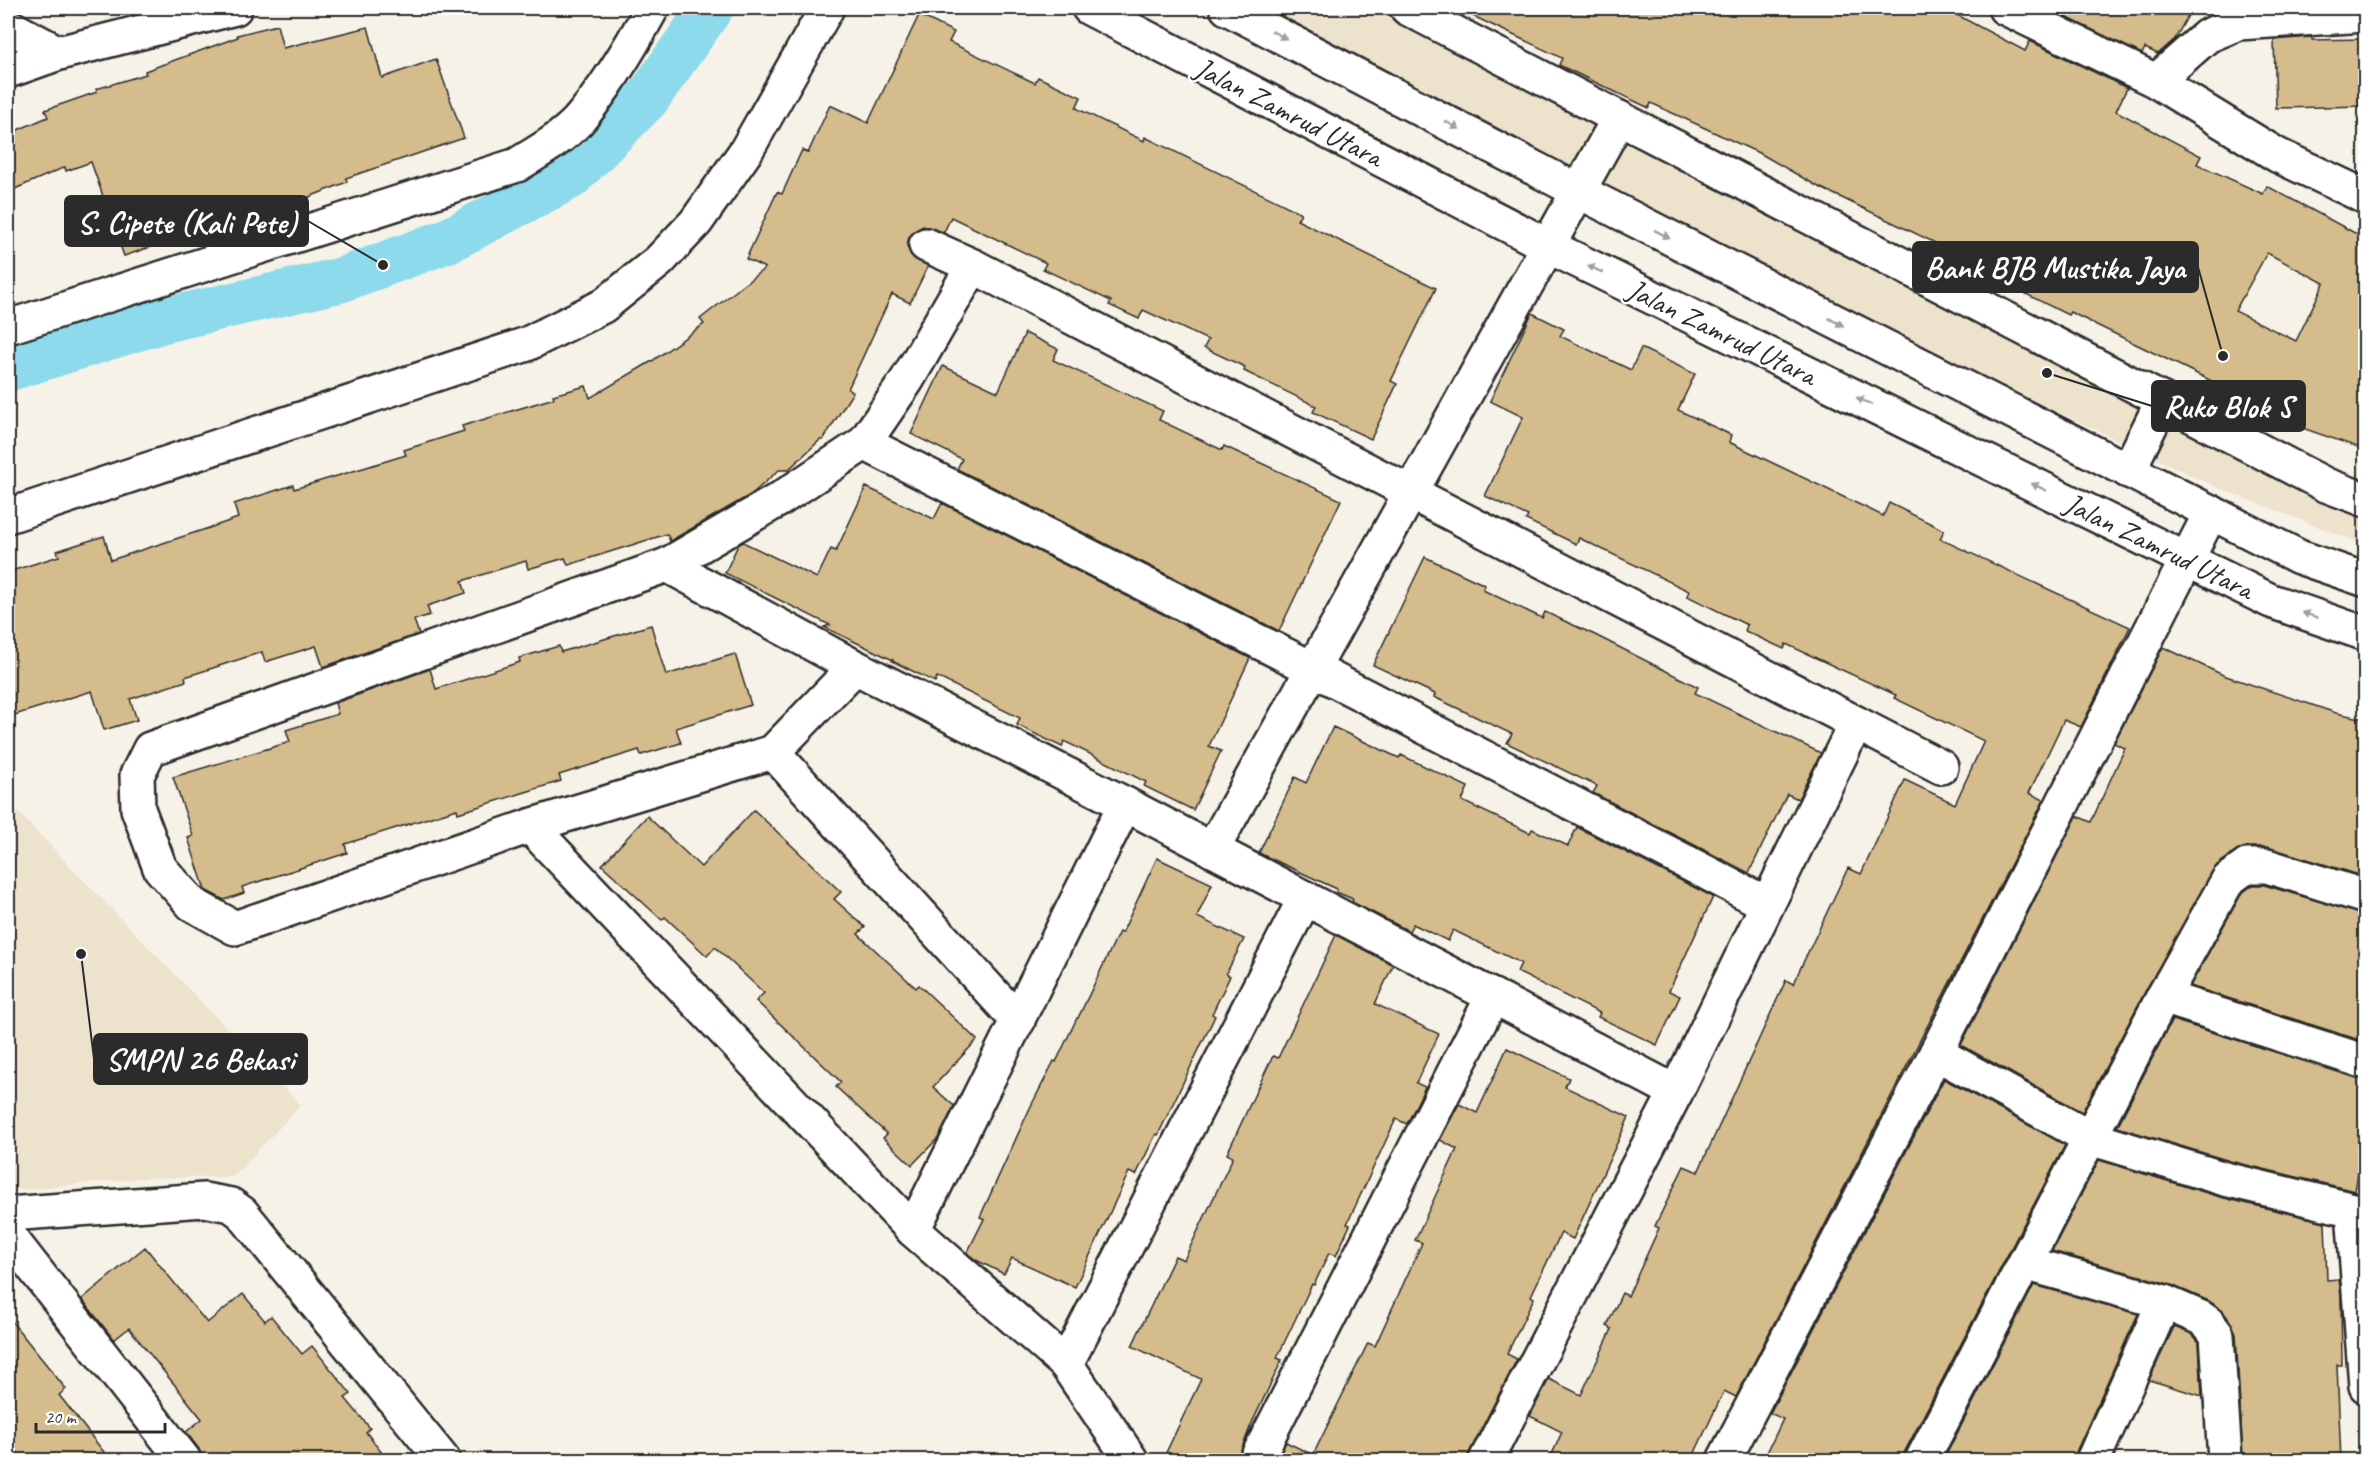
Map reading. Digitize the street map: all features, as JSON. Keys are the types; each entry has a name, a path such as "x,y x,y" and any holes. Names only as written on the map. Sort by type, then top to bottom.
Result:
{"street":[{"path":"8,71 59,53 235,8"},
{"path":"8,327 517,165 546,147 577,122 615,69 652,8"},
{"path":"8,516 526,344 603,306 659,261 696,222 747,151 826,8"},
{"name":"Jalan Zamrud Utara","path":"1089,8 1548,246 2271,601 2366,634"},
{"name":"Jalan Zamrud Utara","path":"1227,8 1578,191 2299,557 2366,580"},
{"path":"1407,8 2326,485 2366,500"},
{"path":"2005,8 2156,81 2277,155 2366,197"},
{"path":"2156,81 2206,36 2238,23 2366,15"},
{"path":"8,26 59,53"},
{"path":"1212,850 1619,118"},
{"path":"926,245 973,266 1941,767"},
{"path":"855,667 773,752 530,826 235,928 192,904 160,868 138,809 137,775 150,750 667,565 780,499 864,443 908,380 973,266"},
{"path":"2128,471 2163,400"},
{"path":"864,443 1313,669 1767,904"},
{"path":"1724,1461 1936,1053 2211,512"},
{"path":"667,565 855,667 1125,804 1676,1092"},
{"path":"1486,1461 1676,1092 1856,723"},
{"path":"773,752 1018,1021"},
{"path":"913,1230 1125,804"},
{"path":"530,826 913,1230 1066,1364 1131,1461"},
{"path":"1922,1461 2163,997 2228,880 2247,866 2267,866 2366,897"},
{"path":"1066,1364 1305,898"},
{"path":"1256,1461 1492,996"},
{"path":"2163,997 2366,1062"},
{"path":"1936,1053 2090,1138 2225,1179 2359,1213 2366,1386"},
{"path":"8,1214 204,1200 231,1205 242,1213 443,1461"},
{"path":"8,1235 184,1461"},
{"path":"2025,1263 2164,1302 2208,1323 2217,1335 2225,1461"},
{"path":"2093,1461 2164,1302"}],"shaded area":[{"path":"1248,8 1368,8 1806,220 2365,486 2365,545 2216,487 1763,272"},
{"path":"8,802 301,1105 233,1177 141,1178 8,1191"}],"building":[{"path":"1456,8 1944,8 2025,51 2030,41 2127,88 2116,111 2201,156 2197,164 2263,194 2267,186 2366,239 2366,450 2273,418 2275,412 2070,312 2068,315 2018,290 2020,286 1972,263 1973,261 1817,186 1763,155 1651,103 1649,108 1559,65 1562,58","holes":["2267,253 2324,283 2296,341 2235,311"]},
{"path":"2047,8 2192,8 2175,39 2158,54 2145,48 2142,54"},
{"path":"919,15 954,32 949,42 1035,83 1038,77 1081,97 1076,108 1144,141 1145,137 1301,213 1297,220 1436,288 1391,381 1397,384 1371,439 1313,412 1316,406 1244,371 1245,367 1204,348 1208,340 1143,310 1139,319 1109,305 1111,301 1043,269 1046,263 951,217 944,232 923,226 909,237 907,246 911,255 928,266 910,303 892,294 848,389 853,392 823,440 820,440 788,470 779,470 752,494 670,541 667,534 568,565 565,558 528,569 526,561 462,581 466,593 427,606 430,615 414,620 419,634 323,667 316,646 265,662 262,652 185,677 186,681 130,699 137,720 104,730 92,691 8,717 8,572 59,556 57,551 104,536 111,560 209,528 238,518 234,504 293,485 294,489 406,455 404,450 464,431 462,426 554,398 553,395 586,386 590,398 652,361 704,324 700,319 765,268 746,259 777,192 782,194 802,150 808,153 830,105 868,123"},
{"path":"277,25 283,48 368,27 382,78 436,59 464,138 346,178 347,182 236,226 187,240 186,235 124,256 91,162 66,171 65,167 8,192 8,134 48,117 45,110 97,92 96,89 146,74 145,71 238,37 237,35"},
{"path":"2312,37 2312,40 2366,39 2366,106 2276,108 2274,40"},
{"path":"1532,313 1564,329 1560,336 1631,370 1641,348 1695,374 1678,410 1731,435 1729,442 1883,516 1889,503 1944,530 1940,539 2130,627 2081,727 2064,720 2029,793 2044,800 1736,1397 1724,1391 1691,1461 1549,1461 1562,1432 1530,1416 1549,1379 1581,1395 1612,1329 1607,1326 1622,1293 1628,1296 1659,1228 1655,1226 1684,1166 1698,1172 1786,980 1793,984 1848,868 1861,874 1905,780 1955,804 1984,741 1894,698 1896,695 1786,644 1784,649 1745,631 1747,625 1687,596 1689,591 1579,538 1576,544 1526,520 1528,516 1485,496 1523,417 1490,401"},
{"path":"1025,333 1058,349 1053,360 1163,411 1159,420 1222,450 1224,446 1341,500 1279,631 957,469 962,459 911,434 943,366 998,392"},
{"path":"866,487 934,519 942,503 1250,658 1209,746 1221,751 1193,810 1144,786 1146,782 1064,741 1062,747 1017,725 1020,718 937,677 935,682 892,661 824,627 830,625 725,573 738,545 743,542 817,578 831,549 836,551"},
{"path":"1425,557 1485,585 1483,590 1542,618 1545,612 1595,635 1698,687 1695,693 1821,753 1798,799 1787,794 1749,873 1593,793 1597,786 1507,743 1512,734 1373,665"},
{"path":"651,625 666,675 735,654 751,705 676,728 681,743 641,755 639,750 559,775 561,781 458,813 457,809 345,844 347,853 242,887 244,893 224,900 205,890 188,838 193,836 173,777 290,742 286,730 338,714 335,703 430,669 436,689 520,662 519,658 559,646 561,652"},
{"path":"2163,647 2223,675 2336,713 2366,719 2366,877 2267,847 2247,847 2217,865 2147,988 2082,1112 1961,1045 2077,816 2091,822 2125,748 2114,743"},
{"path":"1333,727 1399,758 1401,755 1468,787 1462,801 1530,833 1532,829 1568,846 1577,827 1713,897 1669,991 1680,996 1657,1045 1598,1017 1600,1013 1517,972 1521,963 1453,930 1448,941 1413,924 1409,931 1352,902 1353,899 1336,892 1337,889 1259,853 1295,777 1306,783"},
{"path":"754,810 841,892 834,899 865,927 858,934 916,988 919,985 977,1040 933,1087 954,1106 939,1137 912,1165 883,1138 887,1134 836,1087 841,1082 756,1001 764,993 715,947 707,956 665,917 662,920 602,865 647,816 701,867"},
{"path":"1157,858 1212,884 1197,917 1244,939 1226,974 1230,976 1212,1014 1215,1016 1158,1135 1156,1134 1136,1175 1129,1172 1075,1287 1012,1258 1004,1274 967,1253 984,1219 980,1217 1030,1108 1054,1061 1056,1062 1119,932 1122,933"},
{"path":"2253,885 2264,885 2366,915 2366,1042 2190,986 2242,893"},
{"path":"1336,935 1393,965 1375,1004 1439,1034 1416,1083 1425,1087 1407,1124 1396,1119 1347,1224 1350,1225 1336,1256 1329,1253 1314,1285 1312,1284 1277,1358 1282,1360 1251,1425 1237,1461 1162,1461 1201,1379 1132,1346 1175,1256 1184,1260 1233,1157 1227,1154 1258,1087 1273,1056 1278,1058"},
{"path":"2172,1020 2366,1080 2366,1127 2355,1191 2230,1161 2117,1127"},
{"path":"1507,1048 1569,1078 1565,1087 1629,1117 1573,1239 1561,1233 1531,1296 1534,1298 1507,1354 1517,1359 1465,1461 1277,1461 1286,1442 1313,1455 1368,1343 1375,1346 1422,1243 1415,1240 1457,1149 1440,1140 1459,1104 1477,1113"},
{"path":"1944,1079 2065,1145 1905,1451 1903,1461 1763,1461 1783,1419 1770,1413"},
{"path":"2099,1160 2220,1197 2325,1222 2327,1280 2339,1279 2341,1297 2342,1365 2337,1365 2341,1461 2243,1461 2236,1334 2223,1311 2209,1301 2169,1284 2052,1251"},
{"path":"145,1247 207,1323 243,1294 265,1321 271,1316 302,1354 312,1346 351,1394 345,1398 370,1428 366,1432 388,1461 202,1461 199,1449 186,1432 202,1419 129,1328 114,1340 82,1299"},
{"path":"2034,1285 2138,1314 2074,1461 1943,1461"},
{"path":"8,1317 66,1389 59,1395 111,1461 8,1461"},
{"path":"2174,1327 2192,1334 2199,1342 2202,1396 2149,1380"}],"waterway":[{"path":"8,369 165,320 341,280 447,241 570,177 647,99 711,8"}],"place":[{"name":"S. Cipete (Kali Pete)","path":"383,265"},
{"name":"Bank BJB Mustika Jaya","path":"2223,356"},
{"name":"Ruko Blok S","path":"2047,373"},
{"name":"SMPN 26 Bekasi","path":"81,954"}]}
